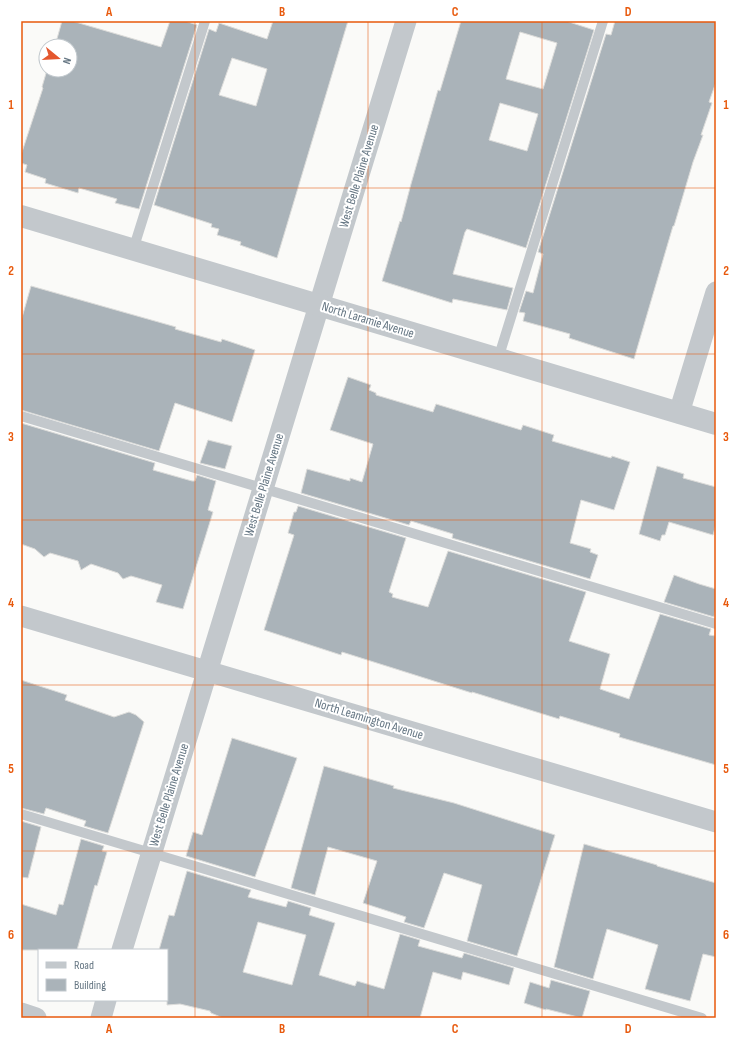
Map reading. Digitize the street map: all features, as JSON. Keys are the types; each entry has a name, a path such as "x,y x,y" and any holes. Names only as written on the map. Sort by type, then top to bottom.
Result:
{"street":[{"name":"West Belle Plaine Avenue","path":"122,949 406,21"},
{"name":"North Laramie Avenue","path":"21,216 716,424"},
{"path":"678,413 716,292"},
{"name":"North Leamington Avenue","path":"21,616 716,822"},
{"path":"101,1018 106,1001"},
{"path":"21,1013 36,1018"}],"lane":[{"path":"133,250 205,21"},
{"path":"498,359 603,21"},
{"path":"21,416 716,624"},
{"path":"21,814 702,1018"}],"building":[{"path":"62,21 72,21 161,47 170,21 185,21 197,25 139,209 115,203 117,199 79,188 78,193 45,183 46,179 25,172 27,165 21,163 21,155 43,88 45,78 78,78 78,38 57,38"},
{"path":"273,21 348,21 277,258 240,245 241,242 217,235 219,229 211,227 212,224 154,205 209,29 216,32 219,23 267,39","holes":["232,58 267,69 256,106 219,95"]},
{"path":"461,21 566,21 594,30 526,248 467,229 465,232 453,274 513,288 507,310 453,299 452,303 382,281 400,221 401,222 438,90 440,91","holes":["520,32 557,43 543,89 506,79","500,103 538,114 527,151 489,140"]},
{"path":"615,21 716,21 716,82 709,102 712,103 673,226 634,359 569,338 570,334 523,321 525,313 519,312 526,291 533,293 543,254 538,252 606,34 611,35"},
{"path":"31,286 176,327 175,329 221,342 222,339 255,350 232,422 175,403 159,451 21,410 21,321"},
{"path":"348,377 371,385 369,390 376,393 376,395 433,412 436,404 521,430 523,425 554,435 552,441 630,462 614,510 581,500 570,543 591,549 590,552 598,555 590,579 452,538 453,534 411,521 409,525 301,493 307,469 350,481 350,478 362,482 373,444 330,430"},
{"path":"21,423 155,463 153,470 192,481 195,481 197,475 216,481 208,510 213,512 183,609 156,602 162,585 131,576 123,579 118,573 91,564 81,570 78,561 50,553 44,557 35,549 21,544"},
{"path":"208,440 232,446 225,469 200,463"},
{"path":"657,466 684,474 683,478 716,487 716,524 713,535 669,522 665,535 662,535 660,541 639,534"},
{"path":"298,506 406,538 389,592 393,594 392,597 428,607 448,551 586,592 569,641 610,654 600,689 629,699 660,614 711,629 709,635 716,636 716,765 619,737 620,734 560,716 559,719 342,652 341,655 264,630 294,535 288,533 294,512 296,512"},
{"path":"674,575 716,589 716,607 714,617 664,602"},
{"path":"21,680 67,695 65,700 114,717 129,712 136,715 144,722 108,833 84,826 86,821 46,808 44,814 21,808"},
{"path":"232,738 297,758 255,877 186,856 193,832 202,835"},
{"path":"324,766 394,786 393,788 454,803 555,835 517,956 467,941 482,885 444,873 424,928 404,922 406,917 363,903 377,861 328,847 315,895 291,888"},
{"path":"21,821 41,827 28,878 21,877"},
{"path":"81,839 104,846 102,851 107,852 97,886 95,885 77,949 21,950 21,904 56,915 59,904 63,905"},
{"path":"584,844 716,883 716,957 703,954 690,1001 645,989 658,945 607,929 593,979 554,967"},
{"path":"187,871 251,890 248,897 286,907 288,901 311,908 309,915 335,923 319,975 355,986 357,981 384,989 400,934 420,940 418,946 462,958 464,953 514,968 509,985 463,972 461,980 433,972 420,1018 223,1018 211,1013 210,1011 180,1004 167,1005 168,949 159,949 169,915 174,916","holes":["258,922 306,935 292,985 243,972"]},
{"path":"551,980 590,991 582,1018 546,1010 524,1003 530,982 549,988"}]}
